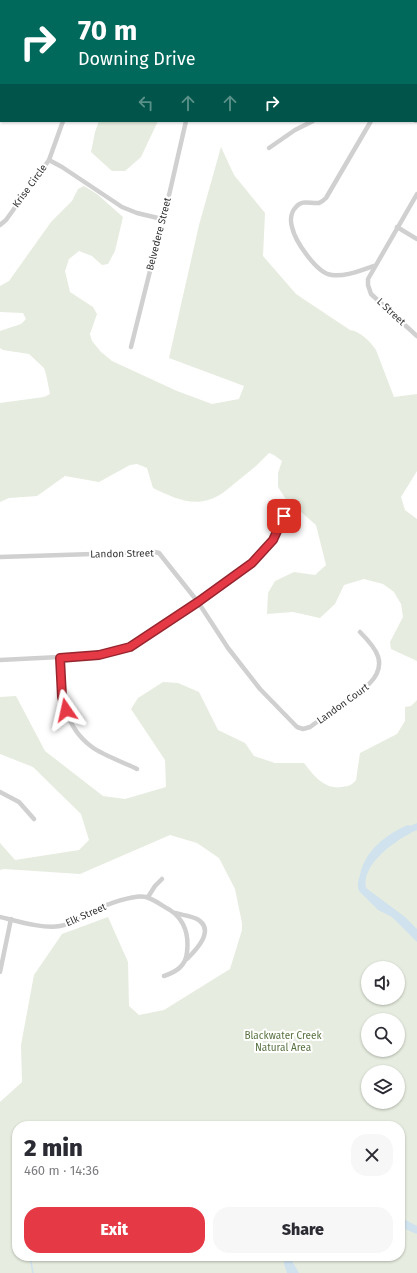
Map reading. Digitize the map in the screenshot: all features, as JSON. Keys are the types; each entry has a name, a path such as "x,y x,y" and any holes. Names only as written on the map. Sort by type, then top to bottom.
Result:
{"street":[{"name":"Krise Circle","path":"0,225 6,220 49,160 63,122"},
{"name":"Belvedere Street","path":"131,347 186,122"},
{"path":"269,148 295,130 311,122"},
{"path":"370,122 326,198 320,203 301,203 297,205 291,216 292,227 307,255 317,268 331,275 340,275 374,266 417,194"},
{"path":"49,160 122,207 137,213 162,219"},
{"path":"397,227 417,239"},
{"name":"L Street","path":"374,266 368,279 371,294 417,336"},
{"path":"0,660 99,655 130,647 198,602 252,563 273,540 284,516"},
{"name":"Landon Street","path":"0,557 158,553 198,602 228,648 260,688 298,727 303,729"},
{"name":"Landon Court","path":"303,729 310,727 375,678 379,665 378,656 372,644 360,632"},
{"path":"60,658 62,697 71,722 93,748 137,769"},
{"path":"0,792 19,802 34,819"},
{"path":"162,879 155,886 148,897 175,913 196,919 202,924 205,931 200,946 178,969 172,974 164,976"},
{"name":"Elk Street","path":"0,917 42,925 60,926 75,922 97,909 126,899 141,896 148,897"},
{"path":"175,913 183,922 186,930 188,946 187,959"},
{"path":"0,972 11,919"}],"green space":[{"path":"99,122 158,122 141,157 125,171 112,171 91,152"},
{"path":"221,147 234,175 265,213 263,256 296,294 350,330 365,337 376,350 394,397 417,394 417,471 401,497 405,510 417,519 417,661 391,649 390,642 403,617 401,604 394,592 383,584 364,579 344,585 335,604 320,618 293,612 267,614 268,593 275,581 294,572 315,575 326,565 316,525 285,498 278,487 278,473 282,461 269,453 256,466 224,492 206,501 188,501 171,496 153,488 147,468 137,464 130,465 99,482 65,476 37,496 9,498 0,502 0,403 44,397 50,394 44,368 29,354 3,350 0,348 0,331 21,324 26,319 23,313 0,312 0,286 9,281 51,222 72,201 78,189 84,186 97,194 123,217 115,251 108,264 102,265 92,256 79,251 69,259 65,271 70,292 93,307 97,314 90,334 92,341 101,352 112,361 177,391 212,404 239,399 244,386 169,358 199,225"},
{"name":"Blackwater Creek Natural Area","path":"163,682 178,683 199,692 218,730 245,743 254,756 275,763 304,763 320,781 336,787 348,786 355,782 360,753 397,734 405,721 405,707 411,706 417,700 417,1273 0,1273 0,1102 22,1082 21,1045 34,975 62,934 108,917 128,962 129,1006 139,1015 164,1010 230,969 242,930 242,923 235,889 219,858 197,843 170,835 80,874 0,870 0,843 15,860 79,850 89,840 81,814 33,767 0,754 0,697 16,696 45,751 103,796 125,799 166,787 165,760 131,709 138,698"}],"water":[{"path":"417,823 417,830 400,839 382,853 375,861 369,870 366,879 366,888 405,917 417,929 417,942 392,917 378,910 359,891 358,885 363,866 367,858 378,844 392,833 408,825 410,826"},
{"path":"405,1220 417,1226 417,1234 405,1229"},
{"path":"284,1261 292,1261 299,1273 287,1273"}],"waterway":[{"path":"31,1261 33,1273"}],"route":[{"path":"66,710 62,697 60,658 99,655 130,647 198,602 252,563 273,540 284,516"}]}
